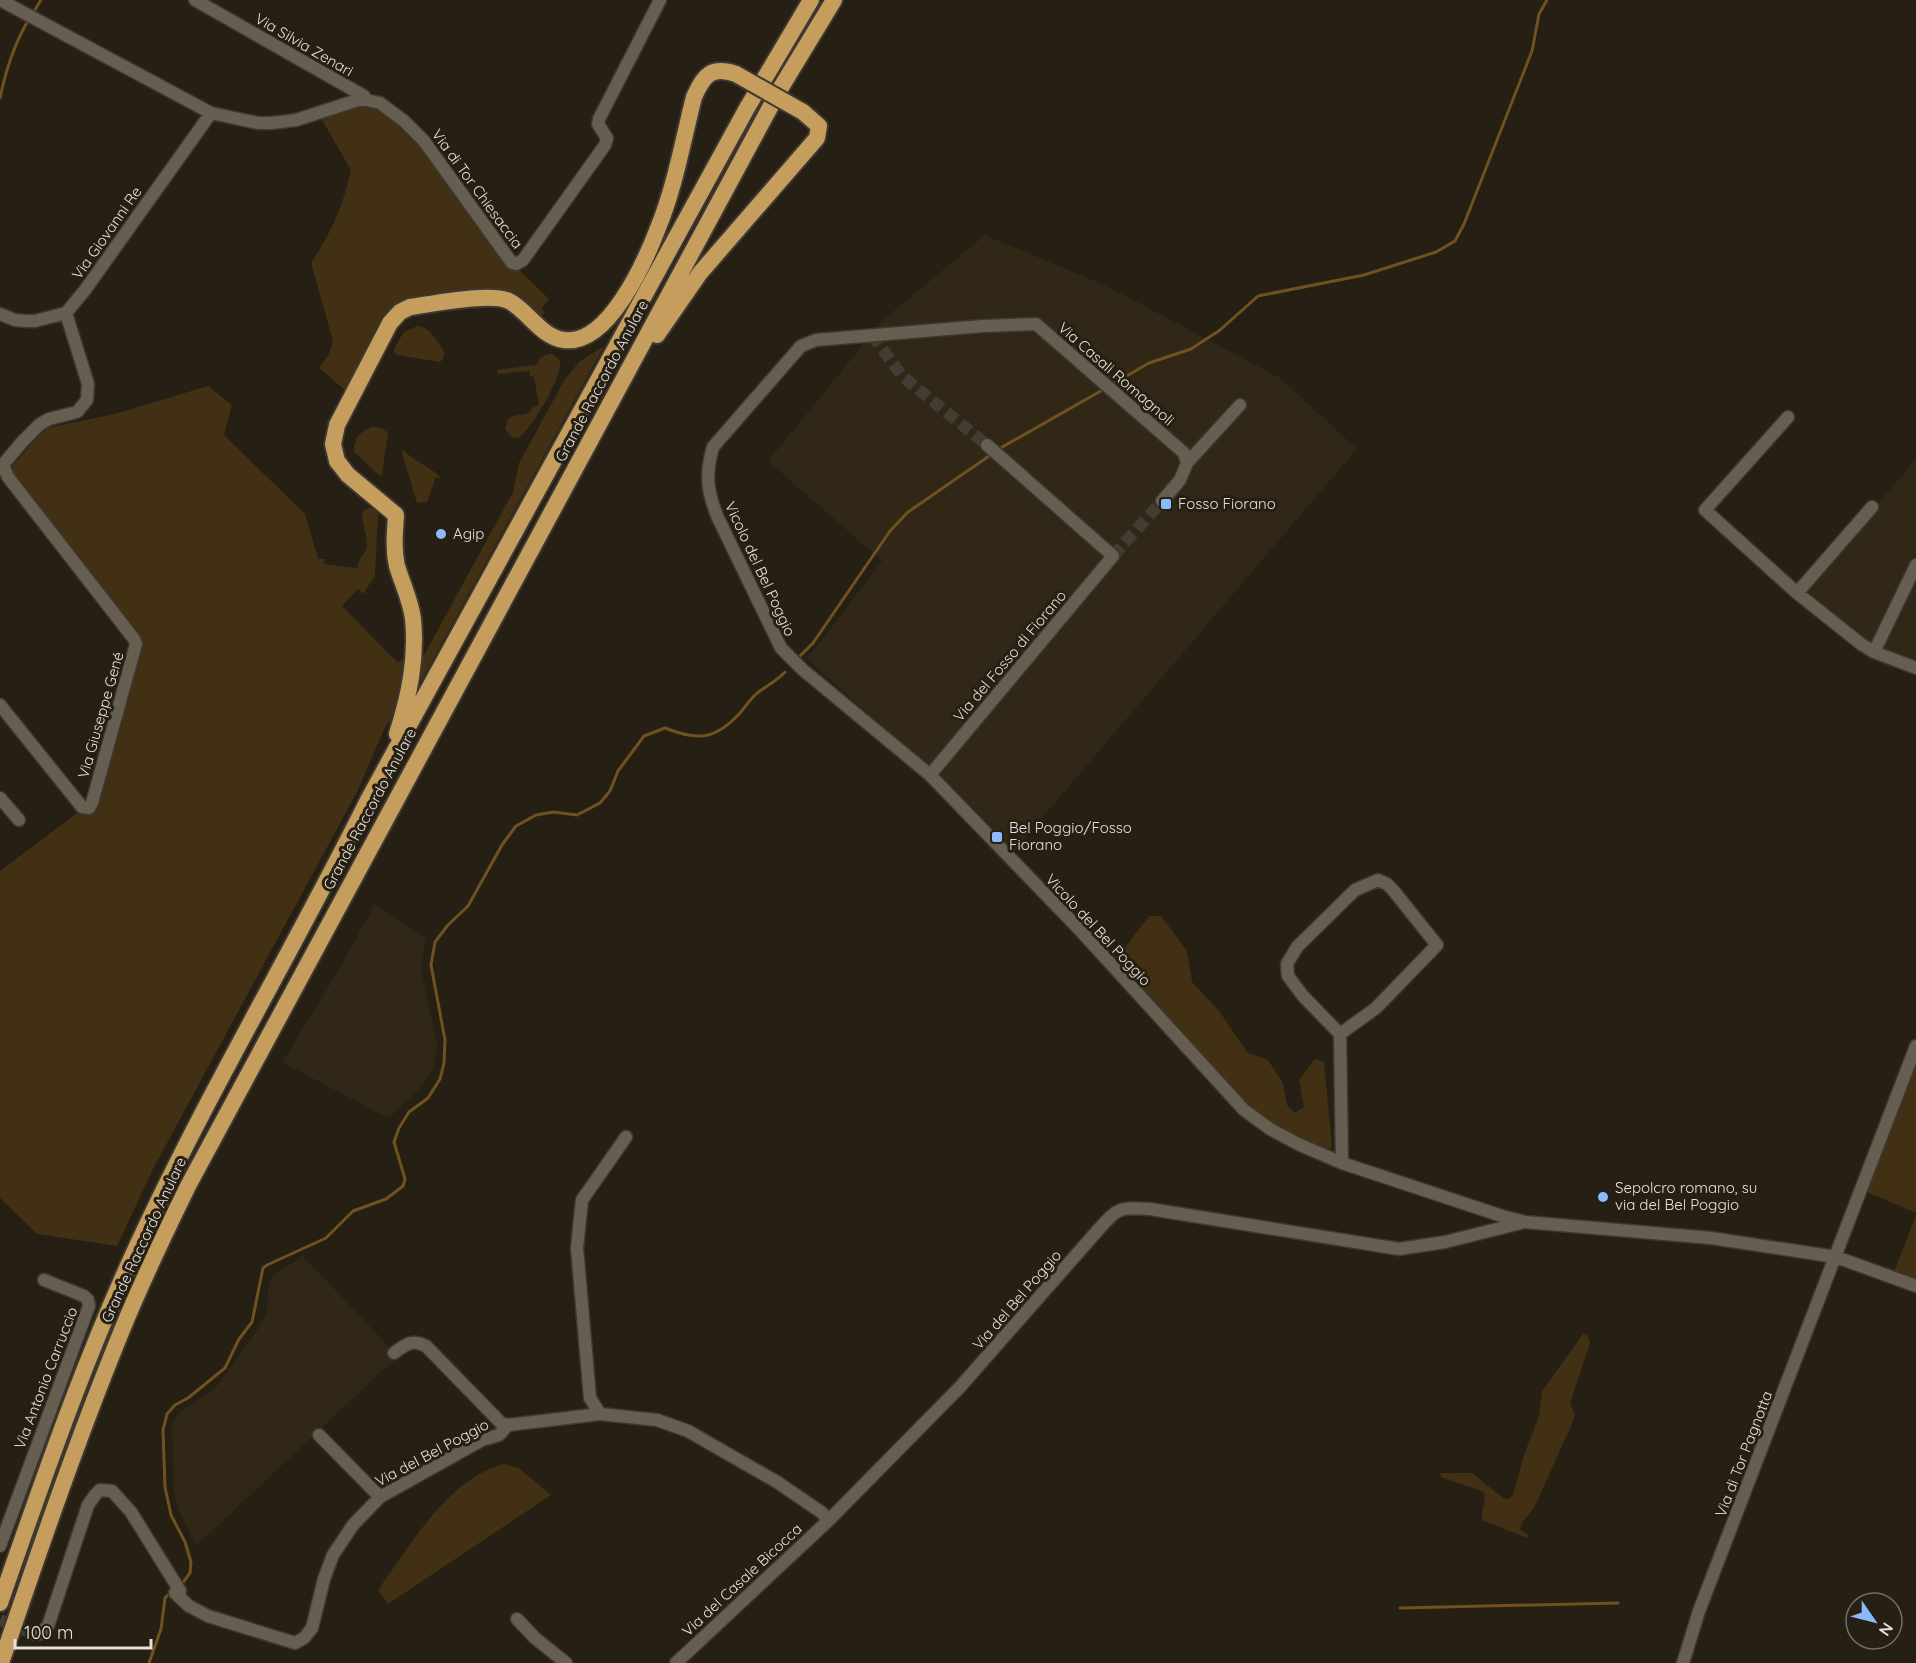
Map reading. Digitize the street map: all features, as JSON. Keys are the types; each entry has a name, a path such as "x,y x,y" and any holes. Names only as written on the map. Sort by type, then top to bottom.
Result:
{"highway":[{"name":"Grande Raccordo Anulare","path":"0,1603 43,1476 76,1389 143,1233 196,1126 322,892 368,800 747,108 811,0"},
{"name":"Grande Raccordo Anulare","path":"1,1663 95,1396 123,1327 178,1207 227,1110 780,89 834,0"},
{"path":"368,800 397,733 406,702 413,667 413,617 397,564 394,541 396,515 348,475 335,456 333,439 341,416 390,323 400,312 410,307 500,298 514,304 536,324 557,338 574,340 584,338 598,329 610,318 619,304 658,228 699,85 712,72 736,74 803,112 819,126 817,138 700,273 608,408"}],"street":[{"path":"0,0 211,113 258,123 279,123 365,99"},
{"name":"Via Silvia Zenari","path":"195,0 364,96 365,99"},
{"name":"Via di Tor Chiesaccia","path":"365,99 382,105 416,132 436,156 512,263 519,264 605,145 607,138 598,124 598,119 660,0"},
{"name":"Via Giovanni Re","path":"66,313 85,290 211,113"},
{"path":"0,314 15,320 35,321 66,313"},
{"name":"Via Giuseppe Gené","path":"0,705 82,807 89,808 136,645 134,639 1,467 22,441 40,424 49,419 77,412 87,400 88,384 66,313"},
{"name":"Via Casali Romagnoli","path":"872,335 990,325 1036,324 1184,453 1187,463"},
{"name":"Vicolo del Bel Poggio","path":"872,335 816,340 801,346 713,447 708,470 709,496 718,518 781,648 803,670 930,775 1078,928 1244,1110 1270,1129 1342,1163 1525,1222 1711,1238 1836,1257"},
{"path":"1162,501 1180,480 1187,463 1240,405"},
{"path":"1788,417 1705,510 1797,593 1861,644 1874,652 1916,668"},
{"name":"Via del Fosso di Fiorano","path":"930,775 1113,556 987,445"},
{"path":"1797,593 1872,507"},
{"path":"1874,652 1916,565"},
{"path":"0,798 19,820"},
{"path":"1340,1034 1376,1008 1437,945 1393,890 1378,880 1355,891 1297,947 1287,964 1288,976 1303,996 1340,1034 1342,1163"},
{"name":"Via di Tor Pagnotta","path":"1683,1663 1699,1611 1916,1046"},
{"path":"600,1414 590,1398 577,1248 582,1200 626,1137"},
{"name":"Via del Bel Poggio","path":"32,1633 39,1634 48,1626 88,1505 100,1490 112,1491 131,1512 180,1595 189,1606 208,1616 291,1643 299,1642 313,1624 333,1555 353,1526 380,1497 482,1440 499,1435 508,1425 600,1414 657,1420 688,1431 777,1482 829,1520 960,1388 1098,1230 1119,1210 1150,1209 1399,1249 1444,1242 1525,1222"},
{"path":"1836,1257 1916,1286"},
{"name":"Via Antonio Carruccio","path":"0,1546 89,1306 84,1296 44,1280"},
{"path":"394,1353 410,1342 418,1342 426,1346 501,1424 508,1425"},
{"path":"319,1435 380,1497"},
{"name":"Via del Casale Bicocca","path":"675,1663 829,1520"},
{"path":"518,1619 535,1638 566,1663"}],"shaded area":[{"path":"355,101 400,114 512,263 549,299 541,309 545,312 538,321 514,304 410,307 352,396 319,368 329,354 333,341 311,263 336,218 351,170 318,113"},
{"path":"985,235 1105,285 1280,378 1357,449 1012,853 911,752 807,659 882,561 768,461 884,319"},
{"path":"417,326 430,332 439,343 444,352 440,362 397,355 394,352 403,333"},
{"path":"604,346 413,696 417,668 513,492 519,463 565,379 579,362"},
{"path":"548,354 560,360 560,367 552,389 525,432 519,438 512,437 505,429 508,419 528,413 539,405 534,377 530,376 530,371 498,374 497,370 536,365 541,357"},
{"path":"208,386 232,405 224,435 305,514 318,559 325,559 324,564 357,568 367,546 362,520 363,511 371,507 378,513 375,576 363,594 358,589 342,606 398,663 406,657 406,702 386,725 357,792 153,1169 117,1246 37,1234 0,1198 0,871 101,795 143,646 10,469 47,428 115,414"},
{"path":"372,427 381,428 388,433 380,476 354,452 358,436"},
{"path":"403,449 442,480 436,477 427,502 417,503 402,453"},
{"path":"1916,459 1916,554 1873,643 1862,638 1804,590"},
{"path":"1916,572 1916,663 1881,649"},
{"path":"375,904 426,939 422,974 437,1044 434,1065 424,1084 390,1117 386,1117 282,1062 337,973"},
{"path":"1149,916 1161,916 1187,951 1192,982 1219,1011 1248,1053 1268,1060 1283,1083 1287,1105 1295,1113 1304,1107 1299,1080 1315,1059 1324,1062 1332,1146 1329,1150 1321,1151 1280,1130 1232,1091 1118,965 1120,954"},
{"path":"1916,1066 1916,1213 1867,1192"},
{"path":"1916,1215 1916,1280 1894,1272"},
{"path":"303,1256 398,1356 196,1546 179,1511 174,1493 172,1429 174,1421 180,1412 217,1386 264,1319 271,1279"},
{"path":"1583,1334 1588,1336 1590,1344 1570,1403 1575,1414 1534,1508 1522,1523 1520,1529 1528,1535 1527,1538 1482,1520 1484,1492 1441,1477 1440,1473 1472,1473 1503,1498 1509,1499 1513,1495 1524,1455 1539,1416 1542,1391"},
{"path":"504,1464 519,1468 551,1495 388,1604 378,1590 417,1534 448,1499 465,1484 484,1472"}],"waterway":[{"path":"33,13 41,0"},
{"path":"1111,385 1149,363 1191,349 1220,330 1258,296 1364,275 1436,252 1455,241 1464,224 1532,51 1539,14 1547,0"},
{"path":"0,98 11,57 29,19"},
{"path":"997,450 1106,388"},
{"path":"799,657 813,643 890,531 908,512 992,454"},
{"path":"181,1585 190,1573 191,1562 185,1542 171,1515 165,1487 163,1430 167,1414 175,1405 188,1398 225,1368 239,1339 252,1322 263,1268 326,1238 353,1211 386,1199 403,1186 405,1179 394,1142 409,1112 428,1098 440,1079 444,1063 445,1040 431,965 435,942 448,925 468,906 502,845 516,826 536,815 553,812 577,815 600,803 610,791 618,771 644,736 665,728 687,735 706,736 714,733 731,722 755,695 785,672"},
{"path":"149,1663 161,1629 165,1598 173,1590"},
{"path":"1400,1608 1618,1603"}],"tunnel":[{"path":"872,335 902,376 987,445"},
{"path":"1113,556 1162,501"},
{"path":"0,1620 32,1633"}],"place":[{"name":"Fosso Fiorano","path":"1166,504"},
{"name":"Agip","path":"441,534"},
{"name":"Bel Poggio/Fosso Fiorano","path":"997,837"},
{"name":"Sepolcro romano, su via del Bel Poggio","path":"1603,1197"}]}
